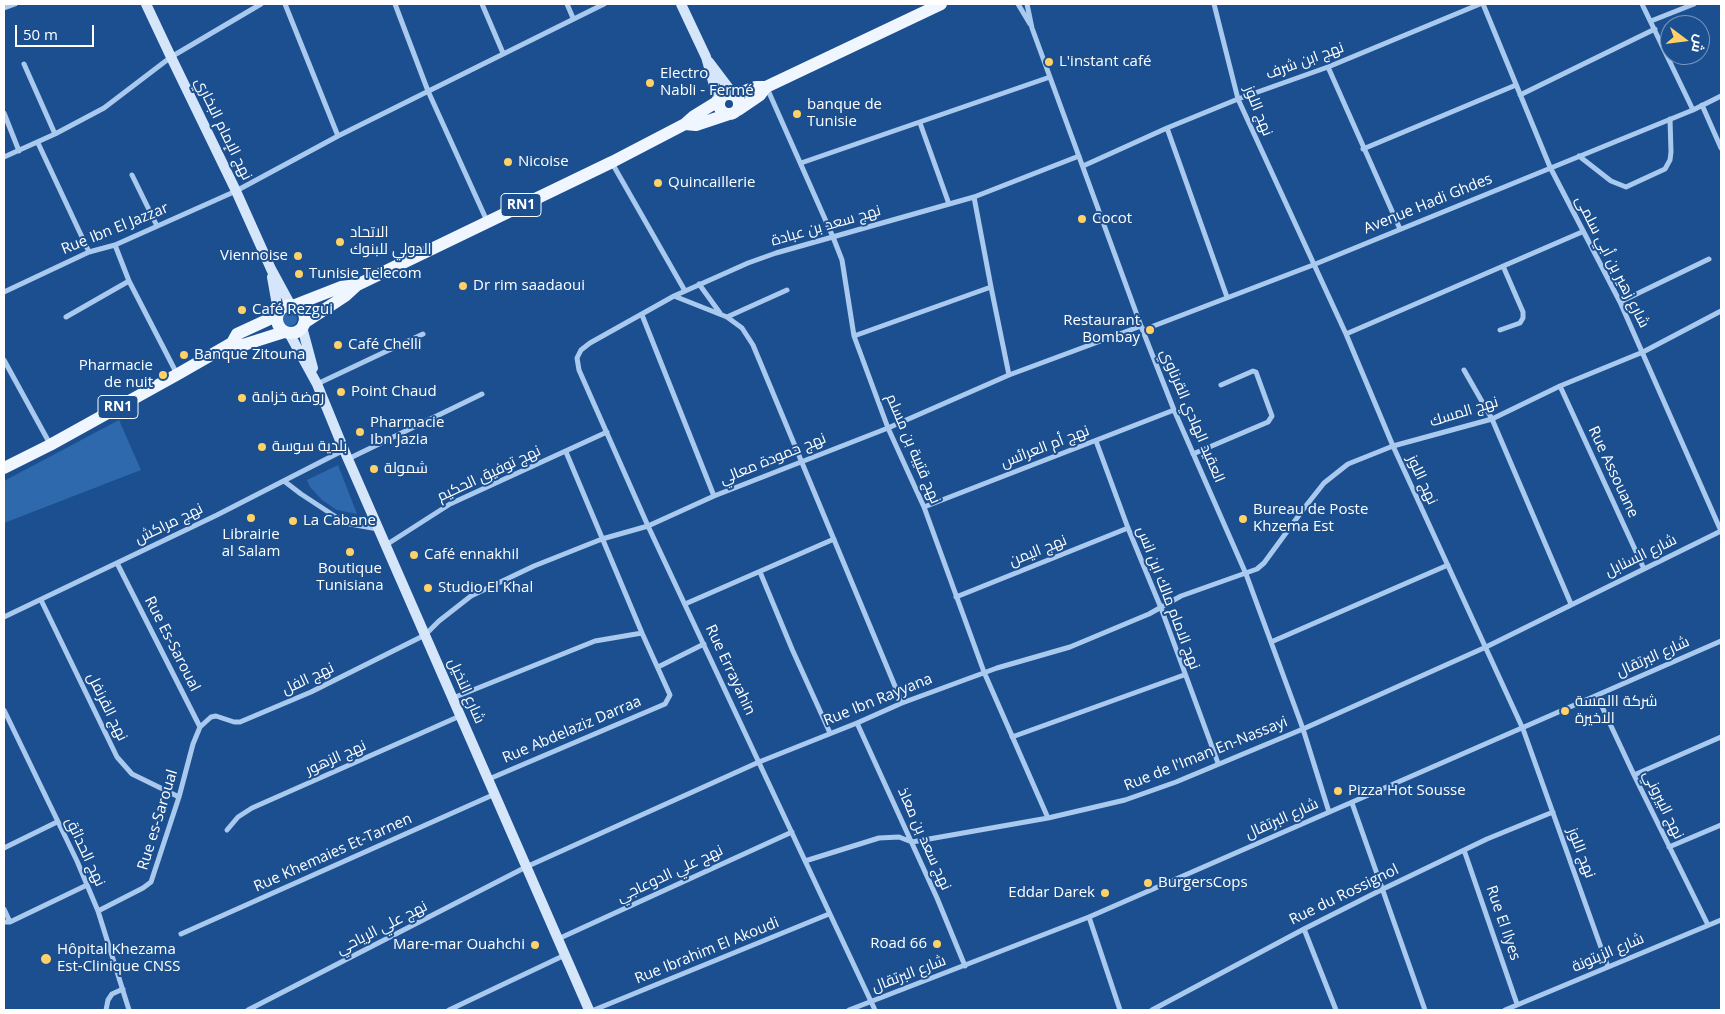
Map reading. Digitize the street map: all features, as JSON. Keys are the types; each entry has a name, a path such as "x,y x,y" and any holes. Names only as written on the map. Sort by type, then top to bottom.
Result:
{"main road":[{"name":"RN1","path":"232,343 243,344 287,332 298,331 303,325 345,296 357,285 612,162 685,124 727,94 734,95 756,87 766,87 941,4"},
{"name":"RN1","path":"685,124 696,125 733,112 760,95 766,87"},
{"path":"719,101 722,112 733,112 740,103 734,95"},
{"name":"RN1","path":"4,468 50,445 232,343 237,334 277,313 281,308 342,287 357,285"},
{"path":"292,304 302,310 305,318 303,325"},
{"path":"277,313 278,325 287,332"}],"street":[{"path":"4,8 15,4"},
{"name":"نهج الإمام البخاري","path":"146,4 236,191 271,269 292,304"},
{"path":"4,157 38,143 104,108 171,58 261,4"},
{"path":"285,4 338,136"},
{"path":"395,4 428,90 487,221"},
{"path":"482,4 503,52"},
{"path":"567,4 573,18"},
{"name":"Rue Ibn El Jazzar","path":"4,292 89,252 115,245 236,191 428,90 604,4"},
{"path":"681,4 706,57 719,101"},
{"path":"1018,4 1032,28"},
{"path":"1027,4 1032,28"},
{"name":"نهج اللوز","path":"1214,4 1238,99 1346,334 1393,446 1523,729 1608,967"},
{"name":"نهج ابن شرف","path":"1083,166 1167,128 1238,99 1328,67 1481,4"},
{"name":"شارع زهير بن أبي سلمى","path":"1481,4 1550,167 1582,232 1620,302 1721,531"},
{"path":"1642,4 1693,110"},
{"path":"1651,21 1694,4"},
{"name":"العقيد الهادي القرناوي","path":"1032,28 1174,410 1246,574 1303,729 1329,812"},
{"path":"1520,95 1655,29"},
{"path":"706,57 734,95"},
{"path":"24,64 55,134"},
{"path":"1328,67 1400,229"},
{"path":"801,163 1050,77"},
{"path":"1364,149 1516,85"},
{"name":"نهج قتيبة بن مسلم","path":"766,87 834,237 842,260 854,336 888,428 924,507 984,672 1048,818"},
{"name":"Avenue Hadi Ghdes","path":"1142,328 1313,265 1693,110 1721,96"},
{"path":"1702,105 1721,148"},
{"path":"4,113 19,151"},
{"path":"1579,156 1611,181 1626,187 1665,170 1670,160 1671,152 1670,119"},
{"path":"920,123 949,204"},
{"path":"1167,128 1227,297"},
{"path":"38,143 89,252"},
{"name":"نهج سعد بن عبادة","path":"590,343 674,296 764,257 974,197 1080,156"},
{"path":"612,162 686,291"},
{"path":"132,175 157,226"},
{"path":"974,197 1009,375"},
{"path":"1346,334 1582,232"},
{"path":"115,245 129,281 178,374"},
{"path":"1620,302 1708,259"},
{"path":"1500,330 1520,323 1523,318 1523,312 1503,266"},
{"name":"نهج الإمام البخاري","path":"271,269 277,313"},
{"path":"66,316 129,281"},
{"path":"699,284 720,314"},
{"path":"854,336 991,286"},
{"path":"727,317 787,290"},
{"path":"674,296 727,317 742,328 753,345 902,703"},
{"name":"نهج المسك","path":"1246,574 1264,563 1324,482 1348,464 1393,446 1492,419 1560,386 1643,352 1721,311"},
{"path":"642,315 714,496"},
{"path":"303,325 317,384"},
{"name":"نهج حمودة معالي","path":"425,635 439,621 471,596 534,566 602,539 648,526 714,496 888,428 1009,375 1142,328"},
{"path":"287,332 317,384"},
{"path":"317,384 423,334"},
{"name":"Rue Errayahin","path":"590,343 579,352 578,370 648,526 875,1010"},
{"path":"4,360 50,445"},
{"path":"1464,370 1492,419 1571,604"},
{"path":"1193,454 1268,422 1272,416 1256,372 1253,371 1221,385"},
{"name":"شارع النخيل","path":"317,384 589,1010"},
{"name":"Rue Assouane","path":"1560,386 1644,569"},
{"name":"نهج مراكش","path":"4,618 284,481 482,394"},
{"name":"نهج أم العرائس","path":"924,507 1174,410"},
{"name":"نهج توفيق الحكيم","path":"386,545 450,504 494,482 566,452 607,432"},
{"name":"نهج الامام مالك ابن انس","path":"1096,441 1128,528 1161,608 1184,675 1218,763"},
{"path":"566,452 658,667 704,644"},
{"path":"284,481 336,517 350,524 379,529"},
{"name":"نهج اليمن","path":"956,598 1128,528"},
{"name":"شارع السنابل","path":"1486,647 1721,531"},
{"path":"685,604 834,539"},
{"name":"Rue Es-Saroual","path":"118,563 200,727"},
{"path":"1271,642 1448,565"},
{"path":"760,572 830,733"},
{"name":"Rue Ibn Rayyana","path":"526,867 759,762 858,723 902,703 984,672 1070,647 1161,608 1181,596 1246,574"},
{"name":"نهج القرنفل","path":"41,600 117,757 132,774 179,797"},
{"path":"452,698 595,641 642,633"},
{"name":"نهج الفل","path":"200,727 211,717 216,716 234,722 255,718 425,635"},
{"name":"شارع البرتقال","path":"849,1010 1089,917 1721,641"},
{"name":"Rue de l'Iman En-Nassayi","path":"805,861 880,838 899,838 912,842 1048,818 1125,800 1176,782 1303,729 1486,647"},
{"name":"Rue Abdelaziz Darraa","path":"488,780 665,704 670,695 658,667"},
{"path":"1012,738 1184,675"},
{"name":"نهج البيروني","path":"1597,696 1708,925"},
{"name":"نهج الحدائق","path":"4,710 98,911 129,1010"},
{"name":"نهج الزهور","path":"227,830 238,818 252,808 460,716"},
{"name":"نهج سعد بن معاذ","path":"858,723 965,966"},
{"name":"Rue es-Saroual","path":"98,911 144,888 151,882 200,727"},
{"path":"1634,775 1721,738"},
{"name":"Rue Khemaies Et-Tarnen","path":"181,934 494,794"},
{"path":"1352,803 1425,1010"},
{"name":"Rue du Rossignol","path":"1152,1010 1383,889 1464,850 1552,812"},
{"path":"4,848 57,822"},
{"path":"1669,847 1721,825"},
{"name":"نهج علي الدوعاجي","path":"558,939 792,832"},
{"name":"Rue El Ilyes","path":"1464,850 1517,1004"},
{"name":"نهج علي الرياحي","path":"248,1010 526,867"},
{"path":"4,909 7,922 87,885"},
{"name":"Rue Ibrahim El Akoudi","path":"594,1010 829,914"},
{"path":"1089,917 1120,1010"},
{"name":"شارع الزيتونة","path":"1505,1010 1721,920"},
{"path":"1304,929 1336,1010"},
{"path":"449,1010 565,955"},
{"path":"106,1010 108,1000 112,994 123,989"}],"shaded area":[{"path":"287,312 293,312 297,319 293,326 287,326 283,322 283,316"},
{"path":"119,420 141,470 4,523 4,481"},
{"path":"338,465 357,514 337,510 322,500 310,487 307,480"}],"place":[{"name":"L'instant café","path":"1049,62"},
{"name":"Electro Nabli - Fermé","path":"650,83"},
{"name":"banque de Tunisie","path":"797,114"},
{"name":"Nicoise","path":"508,162"},
{"name":"Quincaillerie","path":"658,183"},
{"name":"Cocot","path":"1082,219"},
{"name":"الاتحاد الدولي للبنوك","path":"340,242"},
{"name":"Viennoise","path":"298,256"},
{"name":"Tunisie Telecom","path":"299,274"},
{"name":"Dr rim saadaoui","path":"463,286"},
{"name":"Café Rezgui","path":"242,310"},
{"name":"Restaurant Bombay","path":"1150,330"},
{"name":"Café Chelli","path":"338,345"},
{"name":"Banque Zitouna","path":"184,355"},
{"name":"Pharmacie de nuit","path":"163,375"},
{"name":"Point Chaud","path":"341,392"},
{"name":"روضة خزامة","path":"242,398"},
{"name":"Pharmacie Ibn Jazia","path":"360,432"},
{"name":"بلدية سوسة","path":"262,447"},
{"name":"شمولة","path":"374,469"},
{"name":"Librairie al Salam","path":"251,518"},
{"name":"Bureau de Poste Khzema Est","path":"1243,519"},
{"name":"La Cabane","path":"293,521"},
{"name":"Boutique Tunisiana","path":"350,552"},
{"name":"Café ennakhil","path":"414,555"},
{"name":"Studio El Khal","path":"428,588"},
{"name":"شركة االمسة الاخيرة","path":"1565,711"},
{"name":"Pizza Hot Sousse","path":"1338,791"},
{"name":"BurgersCops","path":"1148,883"},
{"name":"Eddar Darek","path":"1105,893"},
{"name":"Road 66","path":"937,944"},
{"name":"Mare-mar Ouahchi","path":"535,945"},
{"name":"Hôpital Khezama Est-Clinique CNSS","path":"46,959"}]}
